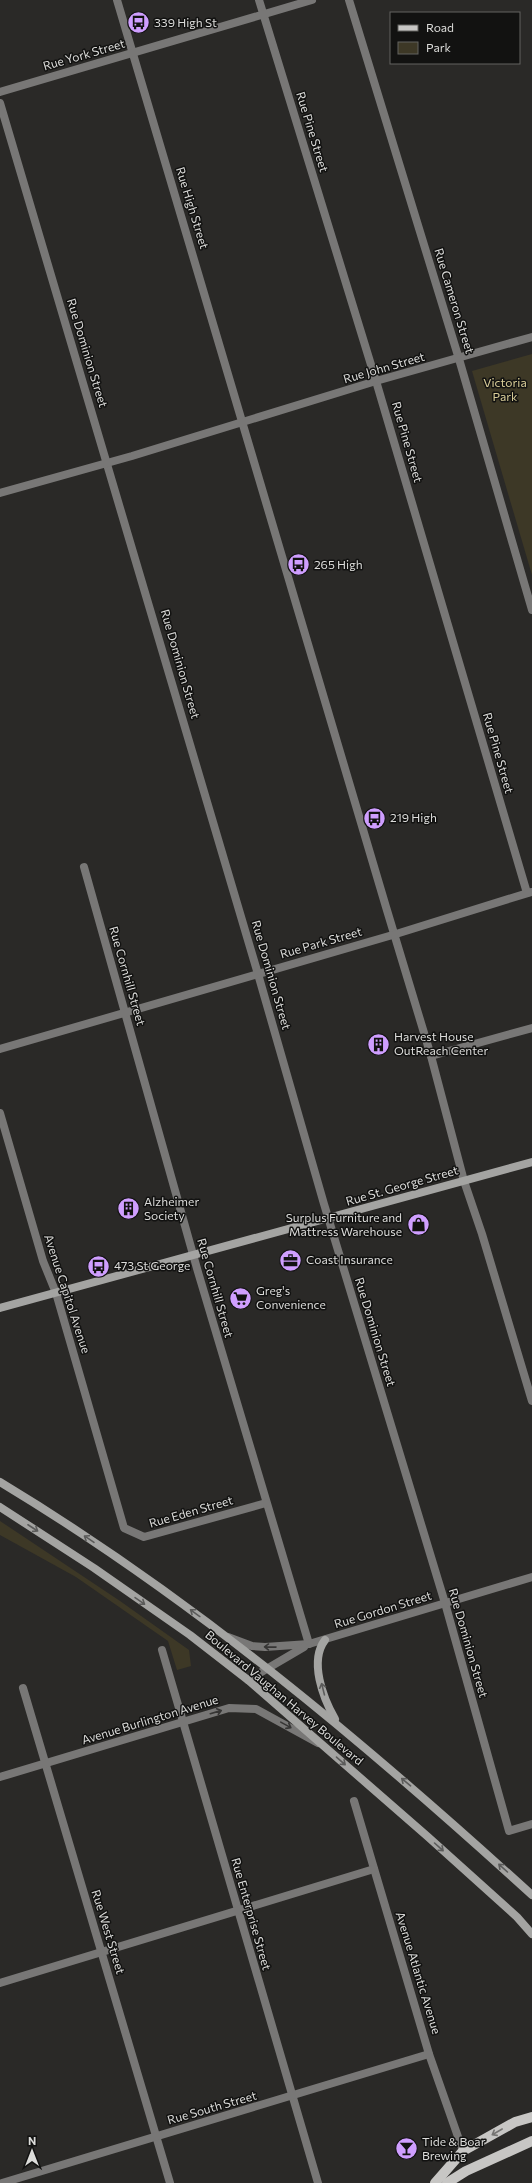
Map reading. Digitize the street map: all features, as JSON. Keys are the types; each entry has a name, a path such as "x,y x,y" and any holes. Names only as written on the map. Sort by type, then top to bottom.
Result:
{"main road":[{"name":"Rue St. George Street","path":"0,1308 532,1162"},
{"name":"Boulevard Vaughan Harvey Boulevard","path":"0,1482 86,1537 227,1636 268,1667 339,1724 438,1809 532,1895"},
{"name":"Boulevard Vaughan Harvey Boulevard","path":"0,1507 190,1635 248,1680 517,1916 532,1934"},
{"path":"325,1640 320,1647 317,1656 322,1689 328,1706 339,1724"},
{"path":"435,2183 463,2152 516,2122 532,2117"},
{"path":"447,2183 473,2168 532,2141"}],"street":[{"name":"Rue High Street","path":"117,0 244,422 386,907 396,934 431,1056 464,1181 482,1234 532,1401"},
{"name":"Rue Pine Street","path":"259,0 376,381 529,892"},
{"name":"Rue York Street","path":"0,92 134,54 312,0"},
{"name":"Rue Cameron Street","path":"349,0 459,359 532,610"},
{"name":"Rue Dominion Street","path":"0,103 258,974 328,1219 445,1603 510,1832 532,1824"},
{"name":"Rue John Street","path":"0,493 244,422 376,381 532,338"},
{"name":"Rue Cornhill Street","path":"84,866 193,1256 309,1644"},
{"name":"Rue Park Street","path":"0,1049 396,934 529,892"},
{"path":"431,1056 532,1028"},
{"name":"Avenue Capitol Avenue","path":"0,1113 43,1261 56,1293 124,1528"},
{"name":"Rue Eden Street","path":"124,1528 144,1537 266,1503"},
{"name":"Rue Gordon Street","path":"227,1636 252,1646 265,1647 309,1644 532,1577"},
{"name":"Rue Gordon Street","path":"248,1680 309,1644"},
{"name":"Rue Enterprise Street","path":"162,1650 318,2183"},
{"name":"Rue West Street","path":"23,1688 170,2183"},
{"name":"Avenue Burlington Avenue","path":"0,1778 229,1708 256,1709 324,1747"},
{"name":"Avenue Atlantic Avenue","path":"354,1801 430,2054 463,2152"},
{"path":"0,1983 374,1869"},
{"name":"Rue South Street","path":"2,2183 156,2136 292,2097 430,2054"}],"green space":[{"name":"Victoria Park","path":"532,354 532,575 472,371"},
{"path":"0,1521 120,1601 189,1650 191,1666 177,1670 168,1641 76,1577 0,1535"}],"place":[{"name":"339 High St","path":"139,23"},
{"name":"265 High","path":"299,565"},
{"name":"219 High","path":"374,818"},
{"name":"Harvest House OutReach Center","path":"379,1044"},
{"name":"Alzheimer Society","path":"128,1209"},
{"name":"Surplus Furniture and Mattress Warehouse","path":"418,1225"},
{"name":"Coast Insurance","path":"291,1260"},
{"name":"473 St George","path":"98,1266"},
{"name":"Greg's Convenience","path":"241,1298"},
{"name":"Tide & Boar Brewing","path":"406,2149"}]}
